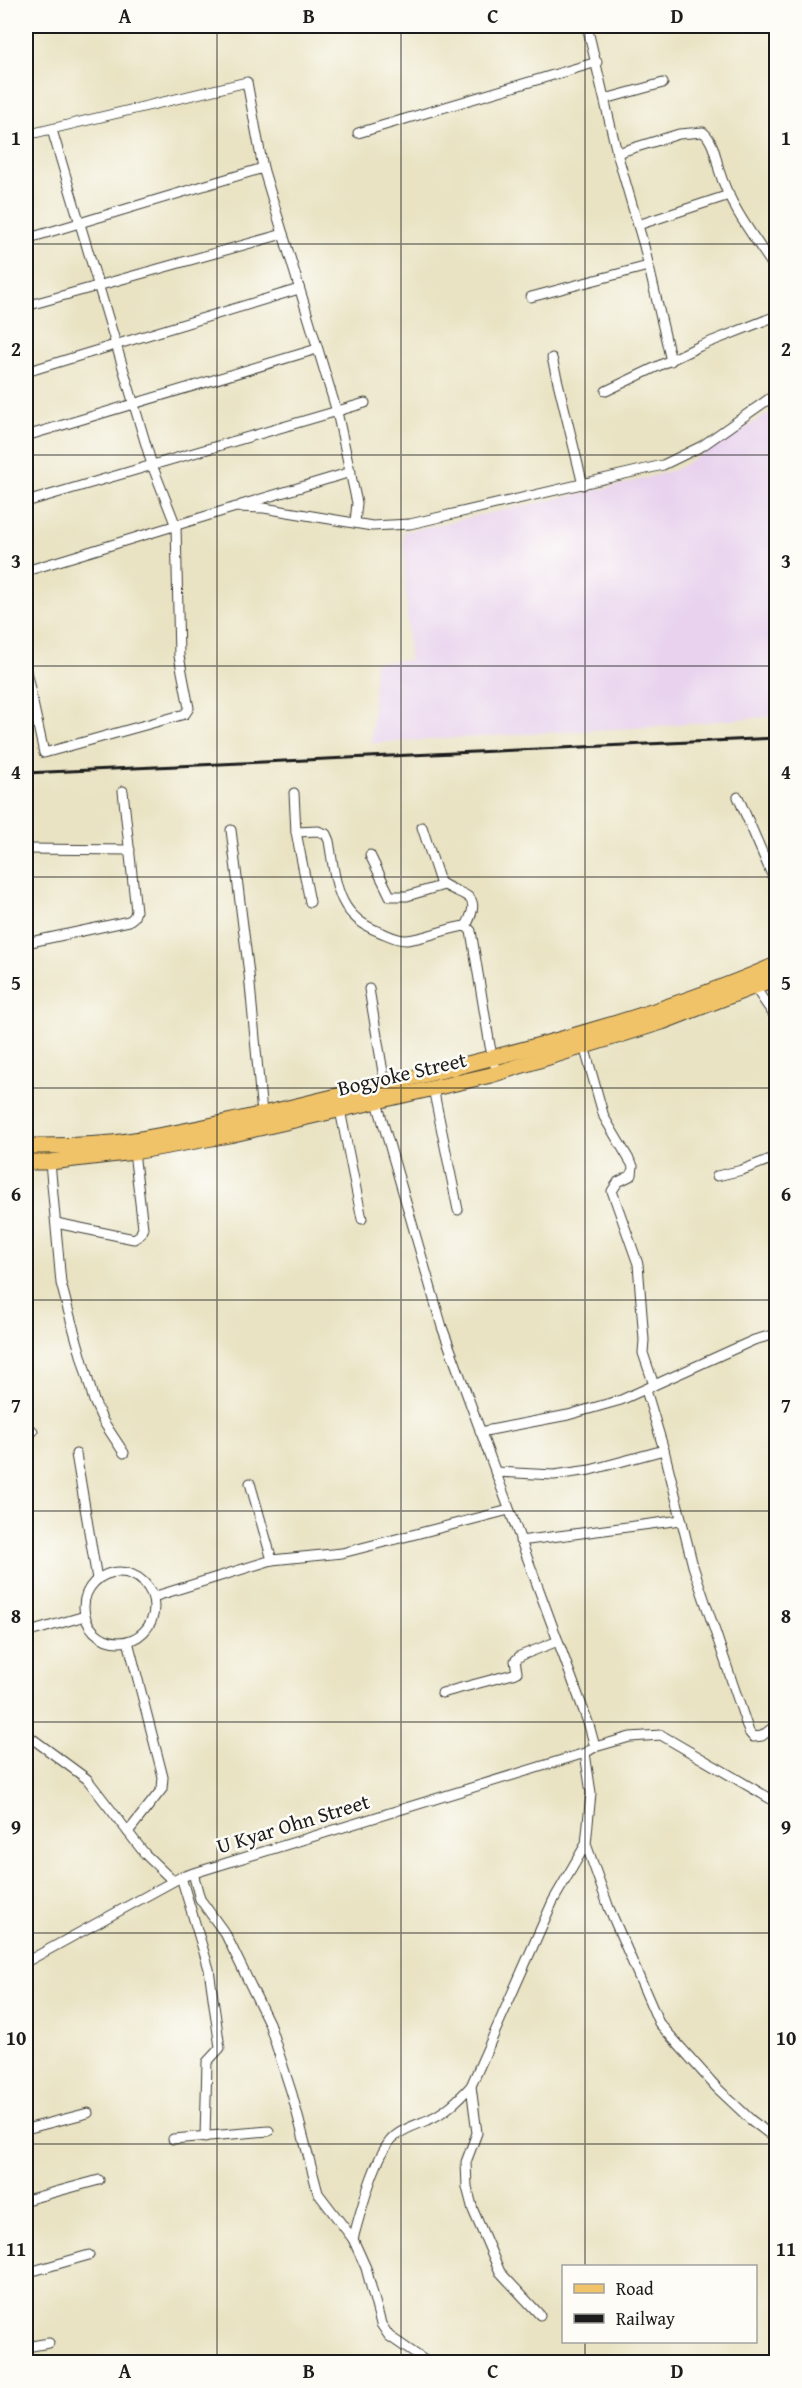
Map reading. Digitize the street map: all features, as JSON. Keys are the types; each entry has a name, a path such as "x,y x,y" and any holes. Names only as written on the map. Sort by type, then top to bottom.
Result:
{"main road":[{"name":"Bogyoke Street","path":"26,1146 84,1146 121,1142 208,1126 385,1084 495,1066 584,1046 662,1022 751,982 777,965"},
{"name":"Bogyoke Street","path":"26,1162 50,1162 134,1152 229,1135 377,1102 433,1088 654,1012 751,982 777,978"}],"street":[{"path":"587,26 671,361"},
{"path":"358,134 597,62"},
{"path":"26,135 247,82 263,168 337,412 357,503 355,522"},
{"path":"605,99 663,83"},
{"path":"26,671 44,753 185,714 189,708 179,656 176,526 152,465 52,130"},
{"path":"617,153 679,134 703,132 711,143 729,195 753,236 777,270"},
{"path":"26,239 263,168"},
{"path":"638,225 729,195"},
{"path":"26,306 283,234"},
{"path":"531,297 648,266"},
{"path":"26,372 299,289"},
{"path":"606,391 725,335 777,316"},
{"path":"26,436 317,349"},
{"path":"552,358 583,485"},
{"path":"236,507 264,508 372,526 410,524 640,472 683,457 777,394"},
{"path":"26,502 365,403"},
{"path":"26,571 351,472"},
{"path":"26,943 129,921 134,917 130,850 123,791"},
{"path":"294,793 296,831 310,902"},
{"path":"738,797 777,884"},
{"path":"296,831 318,831 326,834 337,890 348,911 364,926 406,940 466,926 472,915 472,900 469,895 440,882 422,827"},
{"path":"231,830 249,974 262,1113"},
{"path":"26,849 130,850"},
{"path":"370,855 390,896 407,896 444,885"},
{"path":"466,926 471,931 495,1066"},
{"path":"751,982 777,1018"},
{"path":"369,989 385,1084"},
{"path":"584,1046 604,1117 633,1166 632,1175 618,1182 612,1191 638,1264 643,1353 693,1566 749,1732 753,1737 762,1736 777,1725"},
{"path":"433,1088 458,1210"},
{"path":"377,1102 442,1327 595,1747"},
{"path":"340,1110 362,1219"},
{"path":"56,1223 134,1239 140,1235 143,1228 134,1152"},
{"path":"717,1176 750,1168 777,1157"},
{"path":"50,1162 61,1283 94,1401 102,1421 124,1453"},
{"path":"480,1432 568,1416 650,1388 754,1340 777,1334"},
{"path":"495,1472 554,1475 590,1470 664,1450"},
{"path":"76,1454 97,1579"},
{"path":"250,1483 272,1560"},
{"path":"153,1597 272,1560 342,1553 509,1510"},
{"path":"520,1540 681,1520"},
{"path":"123,1572 136,1576 147,1585 153,1597 154,1611 150,1624 141,1634 128,1641 115,1642 102,1638 91,1629 85,1616 84,1603 88,1590 97,1579 109,1573 123,1572"},
{"path":"26,1634 85,1616"},
{"path":"128,1641 163,1777 162,1789 128,1832"},
{"path":"442,1693 513,1674 517,1672 515,1661 520,1656 558,1641"},
{"path":"26,1734 87,1779 145,1854 177,1879 209,1969 220,2048 207,2062 205,2137"},
{"name":"U Kyar Ohn Street","path":"26,1962 177,1879 193,1873 585,1753 595,1747 630,1737 661,1735 777,1802"},
{"path":"353,2239 369,2186 393,2137 452,2107 471,2086 553,1901 586,1844 591,1793 585,1753"},
{"path":"586,1844 609,1908 659,2023 717,2088 751,2120 777,2139"},
{"path":"193,1873 200,1899 226,1935 269,2023 318,2193 353,2239 366,2268 381,2324 389,2336 427,2362"},
{"path":"471,2086 477,2133 466,2162 467,2187 472,2210 500,2272 540,2315"},
{"path":"26,2129 88,2113"},
{"path":"173,2139 269,2132"},
{"path":"26,2200 99,2180"},
{"path":"26,2273 89,2255"},
{"path":"26,2347 49,2343"}],"shaded area":[{"path":"776,409 776,716 650,727 371,743 375,662 409,660 403,532 629,483 677,469"}],"railway":[{"path":"26,773 776,738"}]}
